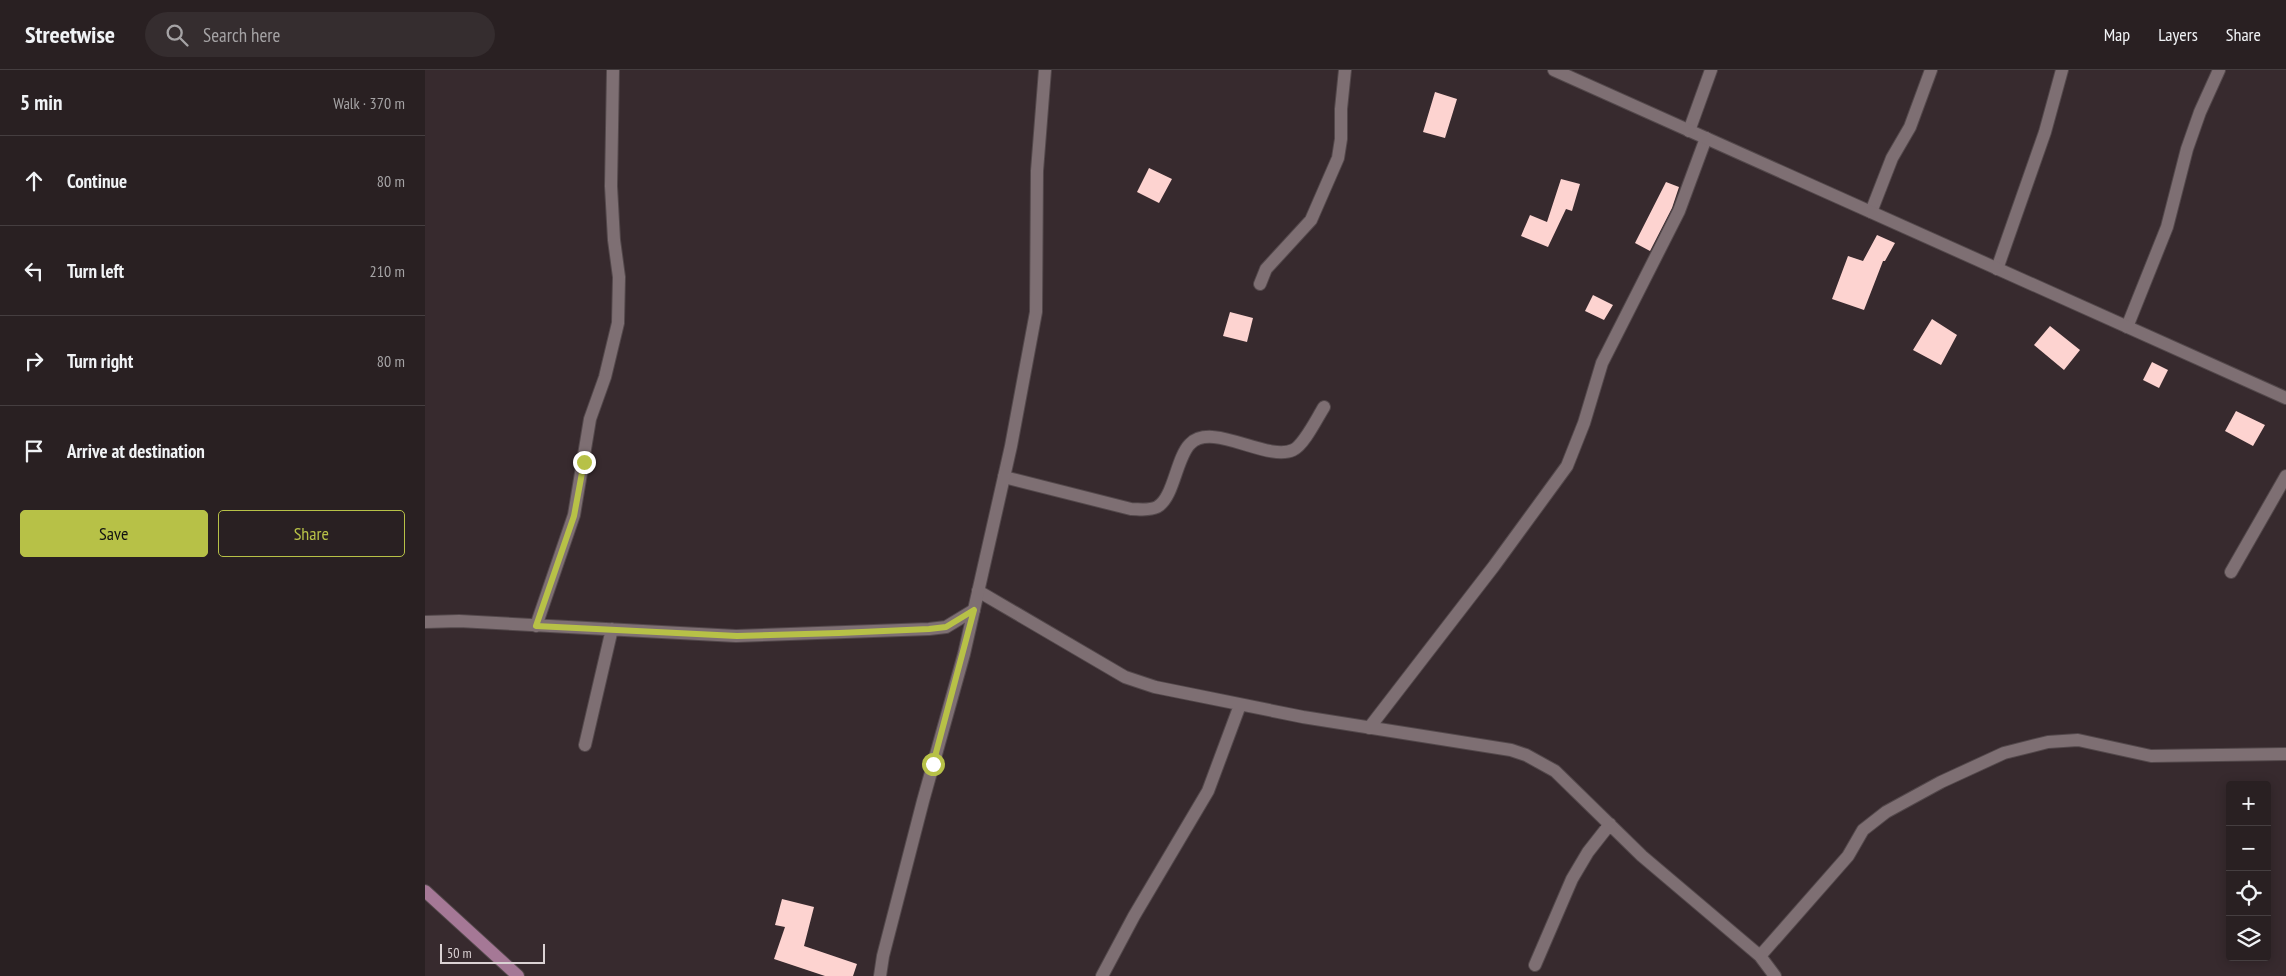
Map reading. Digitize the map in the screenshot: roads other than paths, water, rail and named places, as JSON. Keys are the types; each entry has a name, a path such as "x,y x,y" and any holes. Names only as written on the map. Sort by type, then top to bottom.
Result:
{"main road":[{"path":"425,891 518,976"}],"street":[{"path":"536,626 574,516 590,419 605,377 618,323 619,278 613,240 611,186 613,70"},
{"path":"880,976 893,917 974,610 1003,477 1035,312 1037,171 1045,70"},
{"path":"1261,284 1266,269 1311,220 1338,158 1345,70"},
{"path":"1554,70 2286,398"},
{"path":"1689,130 1711,70"},
{"path":"1871,212 1892,158 1909,127 1931,70"},
{"path":"1997,269 2045,132 2062,70"},
{"path":"2127,327 2167,227 2187,149 2200,112 2219,70"},
{"path":"1369,728 1494,566 1567,466 1584,423 1602,363 1679,211 1706,138"},
{"path":"1003,477 1131,509 1145,510 1157,507 1165,499 1185,451 1191,443 1200,437 1217,438 1281,452 1294,450 1304,439 1324,407"},
{"path":"2231,572 2286,476"},
{"path":"978,591 1125,677 1155,687 1240,705 1369,728 1511,750 1526,755 1555,771 1642,856 1760,956 1775,976"},
{"path":"425,622 459,621 737,636 929,629 946,627 974,610"},
{"path":"585,745 612,630"},
{"path":"1102,976 1208,791 1240,705"},
{"path":"1760,956 1848,856 1863,830 1886,812 1941,782 2004,752 2048,742 2078,740 2151,756 2286,754"},
{"path":"1535,965 1572,879 1588,852 1610,824"}]}
